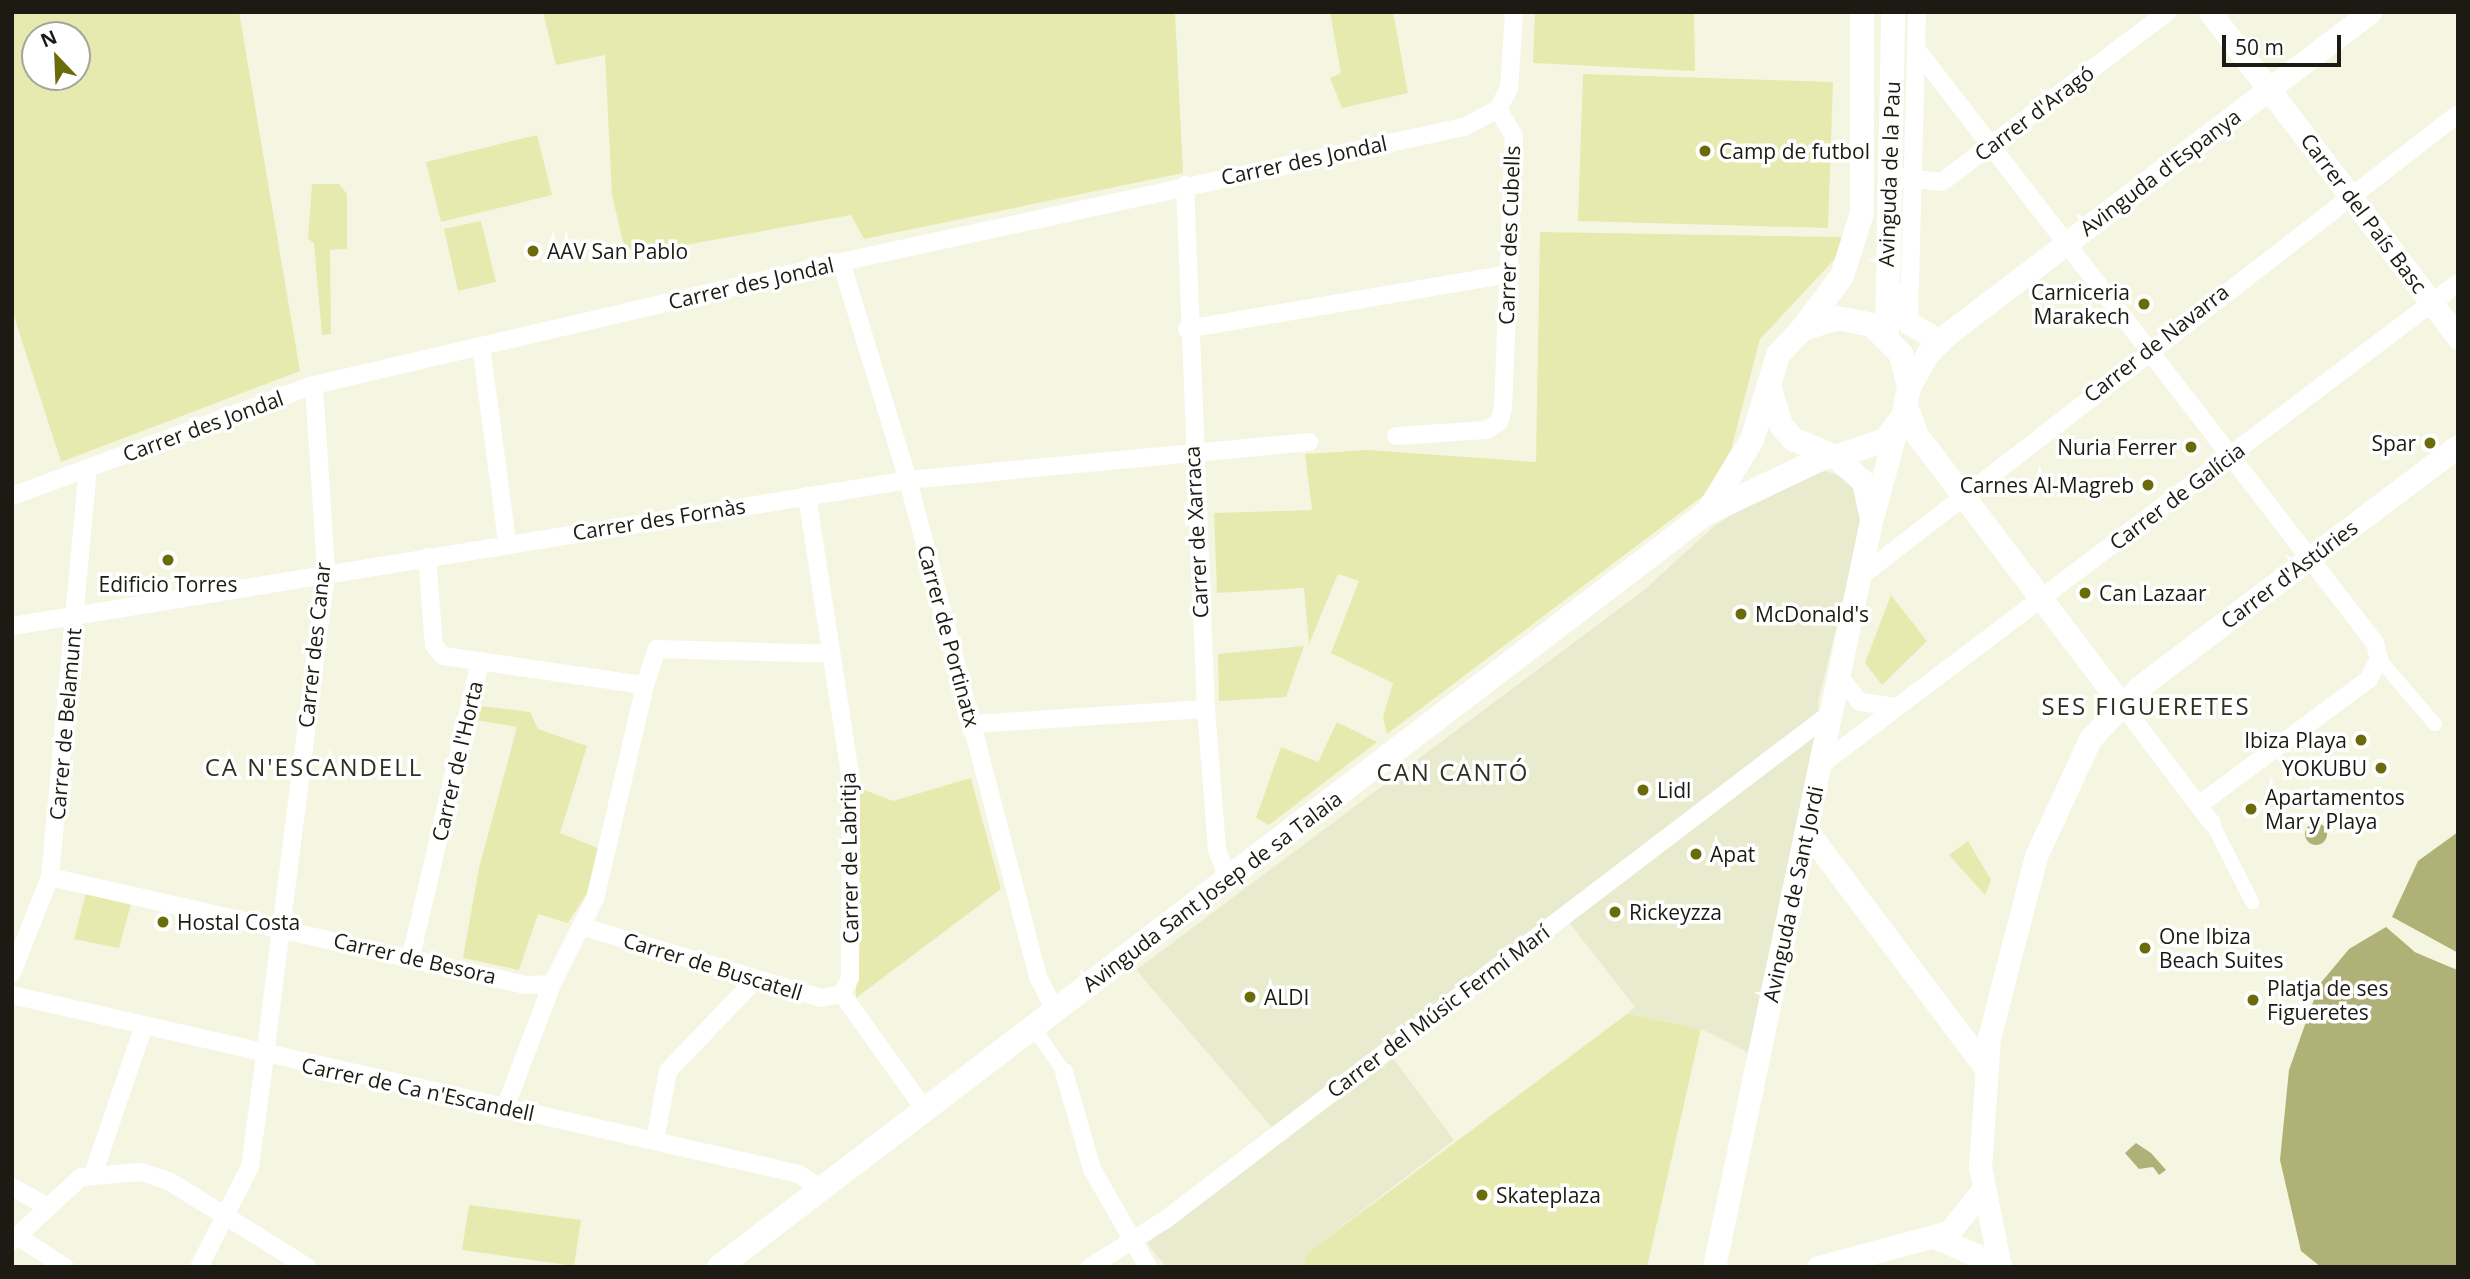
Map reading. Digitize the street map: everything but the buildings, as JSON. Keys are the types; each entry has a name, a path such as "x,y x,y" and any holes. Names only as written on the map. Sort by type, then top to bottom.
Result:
{"main road":[{"name":"Avinguda de la Pau","path":"1802,329 1848,262 1864,185 1862,12"},
{"name":"Avinguda de la Pau","path":"1889,338 1886,280 1900,177 1893,12"},
{"path":"1742,460 1768,346 1848,262"},
{"path":"1855,319 1889,338 1904,407 1870,450 1831,456 1705,514 1742,460 1770,389 1778,355 1802,329 1855,319"},
{"path":"1770,389 1787,432 1831,456"},
{"name":"Avinguda Sant Josep de sa Talaia","path":"719,1267 1705,514"}],"street":[{"path":"1498,109 1508,88 1514,12"},
{"name":"Avinguda de la Pau","path":"1909,323 1900,177 1917,50 1917,12"},
{"name":"Carrer d'Aragó","path":"1900,177 1942,182 2168,12"},
{"name":"Carrer del País Basc","path":"2210,12 2458,338"},
{"name":"Avinguda d'Espanya","path":"1904,407 1928,353 1941,335 2370,12"},
{"path":"1917,50 2375,643 2379,659 2435,724"},
{"name":"Carrer des Jondal","path":"12,496 314,385 841,262 1185,185 1464,127 1498,109"},
{"name":"Carrer des Cubells","path":"1396,436 1486,430 1499,422 1514,136 1498,109"},
{"name":"Carrer de Navarra","path":"1860,577 2149,348 2458,114"},
{"name":"Carrer de Xarraca","path":"1185,185 1187,329 1206,709 1217,850 1228,878"},
{"name":"Carrer de Portinatx","path":"841,262 908,481 1038,977 1055,1010"},
{"path":"1187,329 1508,274"},
{"path":"1886,280 1909,323 1941,335"},
{"name":"Carrer de Galícia","path":"1822,764 2458,283"},
{"path":"1889,338 1941,335"},
{"path":"481,346 508,542"},
{"name":"Carrer des Canar","path":"199,1267 250,1167 265,1056 326,571 314,385"},
{"path":"1904,407 1917,435 2200,804 2252,902"},
{"name":"Avinguda de Sant Jordi","path":"1717,1264 1871,521 1904,407"},
{"name":"Carrer des Fornàs","path":"12,626 326,571 908,481 1192,450 1309,442"},
{"name":"Carrer d'Astúries","path":"2000,1266 1983,1190 1979,1142 1984,1066 1995,1002 2056,807 2090,739 2120,702 2458,446"},
{"name":"Avinguda de Sant Jordi","path":"1831,456 1863,481 1871,521"},
{"name":"Carrer de Belamunt","path":"12,973 50,877 88,468"},
{"name":"Carrer de Labritja","path":"807,496 851,779 850,978 842,995"},
{"name":"Carrer de l'Horta","path":"411,956 480,661 443,656 434,645 427,557"},
{"path":"505,1108 552,984 584,927 645,685 657,649 831,654"},
{"path":"2200,804 2369,679 2379,659"},
{"path":"480,661 645,685"},
{"path":"1840,678 1860,702 1896,707"},
{"path":"973,724 1206,709"},
{"name":"Carrer del Músic Fermí Marí","path":"1090,1267 1165,1220 1781,748 1832,712"},
{"path":"1807,831 1950,1016 1984,1066"},
{"path":"1796,884 1820,874 1840,877"},
{"name":"Carrer de Besora","path":"50,877 411,956 526,985 552,984"},
{"name":"Carrer de Buscatell","path":"584,927 821,998 842,995"},
{"path":"655,1140 668,1071 756,979"},
{"name":"Carrer de Ca n'Escandell","path":"12,995 265,1056 655,1140 799,1174 821,1189"},
{"path":"842,995 925,1109"},
{"path":"1950,1016 1969,1017 1995,1002"},
{"path":"65,1267 15,1238 48,1207 94,1172 144,1025"},
{"path":"1033,1027 1064,1072 1092,1169 1129,1241 1148,1267"},
{"path":"94,1172 141,1172 169,1181 307,1267"},
{"path":"12,1187 48,1207"},
{"path":"1818,1267 1934,1237 1958,1226 1983,1190"},
{"path":"1934,1237 2000,1266"}],"shaded area":[{"path":"12,12 239,12 300,371 61,462 12,310"},
{"path":"543,12 1175,12 1183,173 864,239 851,215 635,254 623,242 612,195 605,55 556,65"},
{"path":"1330,12 1393,12 1408,93 1342,108 1330,78 1341,73"},
{"path":"1535,12 1694,12 1695,71 1533,63"},
{"name":"Camp de futbol","path":"1583,74 1833,82 1828,228 1578,221"},
{"path":"537,135 552,195 441,222 426,162"},
{"path":"312,184 339,184 347,194 347,249 330,250 331,334 322,335 314,243 308,239"},
{"path":"481,221 496,282 458,291 444,229"},
{"path":"1540,232 1844,237 1835,259 1760,339 1731,450 1704,495 1387,734 1383,717 1393,683 1331,653 1359,581 1338,574 1309,644 1304,588 1217,593 1214,513 1312,510 1305,454 1367,450 1536,462"},
{"path":"1825,471 1855,481 1862,524 1818,702 1818,742 1751,1054 1701,1029 1627,1014 1635,1007 1567,920 1390,1054 1454,1140 1307,1253 1303,1267 1166,1267 1147,1243 1281,1138 1136,970 1644,590 1712,528 1765,491 1797,474"},
{"path":"1891,595 1927,641 1882,685 1865,663"},
{"path":"1304,646 1286,697 1219,701 1218,654"},
{"path":"480,706 530,712 538,729 587,746 560,833 598,848 589,890 568,923 538,914 519,970 463,958 479,868 517,727 475,720"},
{"path":"1337,722 1377,742 1269,825 1256,818 1281,747 1318,762"},
{"path":"971,778 1001,889 856,998 857,787 893,801"},
{"path":"2316,823 2324,826 2327,834 2324,842 2316,845 2308,842 2305,834 2308,826"},
{"path":"2458,832 2458,953 2392,917 2418,861"},
{"path":"1968,841 1991,880 1985,895 1949,855"},
{"path":"86,893 131,904 119,948 74,939"},
{"path":"2386,927 2415,952 2458,970 2458,1267 2321,1267 2301,1251 2280,1160 2289,1070 2319,985 2349,949"},
{"path":"1627,1014 1701,1029 1647,1267 1303,1267 1307,1253"},
{"path":"2136,1143 2151,1153 2166,1170 2159,1175 2153,1167 2139,1169 2125,1153"},
{"path":"469,1205 581,1220 574,1266 462,1250"}],"pier":[{"path":"2392,917 2458,953 2458,956 2390,920"},
{"path":"2388,924 2417,949 2457,970 2415,952"}],"place":[{"name":"Camp de futbol","path":"1705,151"},
{"name":"AAV San Pablo","path":"533,251"},
{"name":"Carniceria Marakech","path":"2144,304"},
{"name":"Spar","path":"2430,443"},
{"name":"Nuria Ferrer","path":"2191,447"},
{"name":"Carnes Al-Magreb","path":"2148,485"},
{"name":"Edificio Torres","path":"168,560"},
{"name":"Can Lazaar","path":"2085,593"},
{"name":"McDonald's","path":"1741,614"},
{"name":"Ibiza Playa","path":"2361,740"},
{"name":"YOKUBU","path":"2381,768"},
{"name":"Lidl","path":"1643,790"},
{"name":"Apartamentos Mar y Playa","path":"2251,809"},
{"name":"Apat","path":"1696,854"},
{"name":"Rickeyzza","path":"1615,912"},
{"name":"Hostal Costa","path":"163,922"},
{"name":"One Ibiza Beach Suites","path":"2145,948"},
{"name":"ALDI","path":"1250,997"},
{"name":"Platja de ses Figueretes","path":"2253,1000"},
{"name":"Skateplaza","path":"1482,1195"}],"district":[{"name":"SES FIGUERETES","path":"2146,706"},
{"name":"CA N'ESCANDELL","path":"314,767"},
{"name":"CAN CANTÓ","path":"1453,772"}]}
